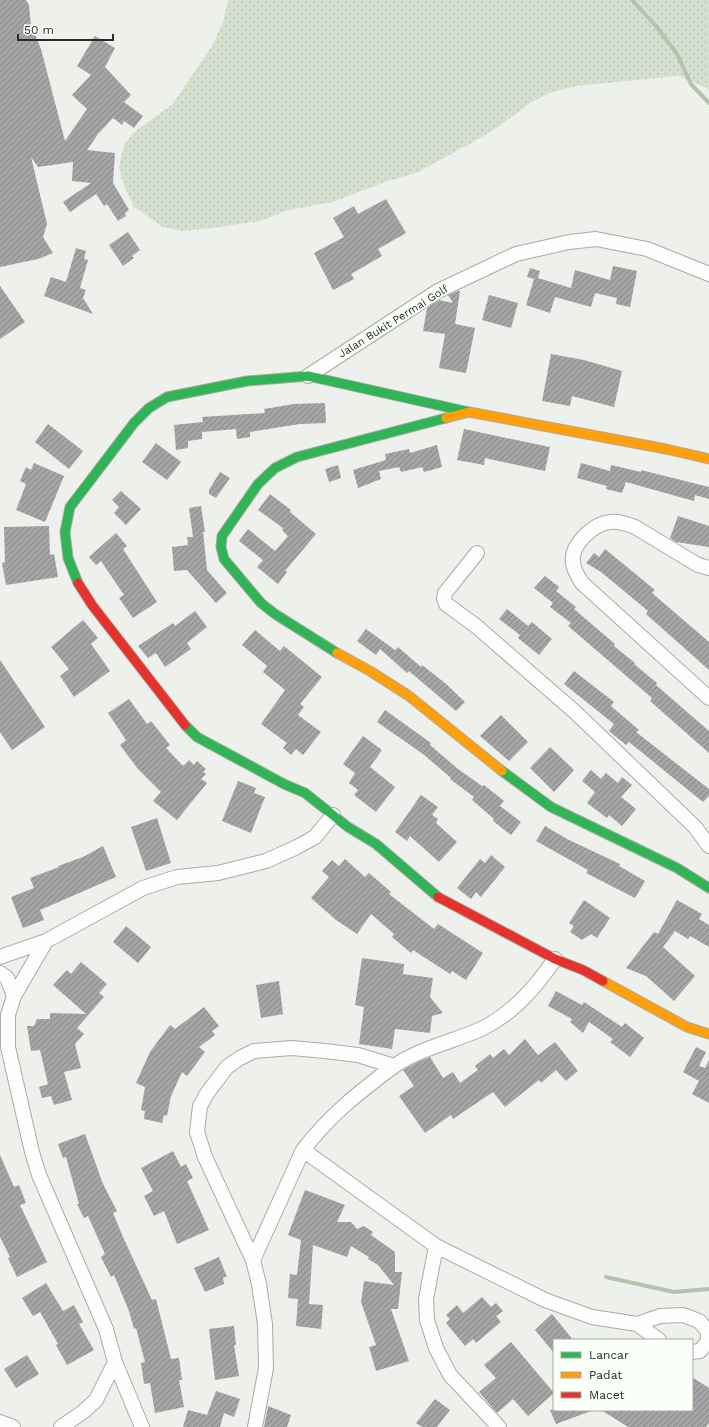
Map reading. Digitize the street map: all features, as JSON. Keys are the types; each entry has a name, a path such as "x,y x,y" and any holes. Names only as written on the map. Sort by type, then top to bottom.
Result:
{"street":[{"name":"Jalan Bukit Permai Golf","path":"308,376 438,291 516,254 569,242 596,239 648,249 709,274"},
{"path":"709,459 470,412 308,376 232,384 167,397 149,408 134,423 70,507 65,532 68,558 78,583 92,605 186,727 197,737 284,784 305,793 333,815 376,844 439,898 555,959 584,970 687,1027 709,1034"},
{"path":"470,412 335,446 297,458 275,468 258,484 222,536 221,548 224,559 261,602 275,614 335,652 370,670 410,696 515,781 551,807 677,868 709,888"},
{"path":"709,568 698,565 635,527 624,523 610,522 600,525 581,540 575,552 573,562 576,573 582,583 709,698"},
{"path":"477,553 445,594 444,599 446,604 476,626 575,712 695,827 709,846"},
{"path":"0,957 46,941 142,888 177,877 218,873 266,860 298,847 315,837 333,815"},
{"path":"46,941 14,996 8,1015 8,1047 38,1175 106,1329 115,1362 142,1427"},
{"path":"253,1260 304,1150 316,1134 347,1101 408,1057 482,1029 511,1011 538,985 555,959"},
{"path":"0,973 7,978 14,996"},
{"path":"255,1427 266,1368 265,1324 259,1284 253,1260 205,1157 197,1132 200,1106 208,1092 227,1067 254,1051 292,1048 358,1055 394,1066"},
{"path":"304,1150 436,1246 545,1300 592,1317 637,1324 658,1339"},
{"path":"436,1246 426,1300 427,1320 436,1348 450,1375 499,1427"},
{"path":"637,1324 660,1316 684,1315 699,1321 708,1331 708,1341 700,1351 693,1352"},
{"path":"61,1427 83,1412 96,1400 115,1362"},
{"path":"0,1422 13,1427"}],"green space":[{"path":"228,0 709,0 709,90 679,76 577,86 551,92 530,103 498,127 475,141 416,173 385,182 333,202 288,210 260,221 206,229 181,231 163,227 134,207 124,186 119,168 124,144 137,130 172,105 212,46 223,22"}],"building":[{"path":"0,0 26,0 29,5 31,25 41,49 65,141 87,109 72,95 91,75 77,66 95,36 115,48 105,67 131,95 124,102 143,116 134,128 124,121 122,125 113,118 98,134 87,150 115,153 113,183 129,210 125,213 126,216 118,221 107,204 104,206 96,194 70,212 63,202 91,183 72,181 73,162 38,167 31,157 47,224 43,237 53,253 38,259 0,267"},
{"path":"386,199 406,233 378,249 382,256 351,274 354,279 333,290 314,253 344,237 333,218 354,206 358,214"},
{"path":"128,232 140,250 132,256 134,258 123,266 109,245"},
{"path":"76,248 86,251 84,259 88,260 80,288 86,290 83,298 93,314 44,296 51,277 66,282"},
{"path":"613,266 637,271 630,307 616,304 617,298 595,293 591,307 555,297 550,313 526,305 534,279 527,277 530,268 540,271 538,278 571,288 575,270 610,280"},
{"path":"0,286 25,322 0,339"},
{"path":"460,291 455,324 475,328 466,373 439,368 445,334 423,331 427,308 439,300 453,303 448,295"},
{"path":"489,295 518,303 511,328 482,320"},
{"path":"551,354 584,360 622,371 614,407 572,396 570,406 542,401"},
{"path":"325,403 326,423 300,424 250,432 250,437 237,439 236,429 202,432 202,439 188,441 188,448 176,450 174,425 203,422 202,417 265,413 264,409 294,404"},
{"path":"48,424 83,451 69,469 35,442"},
{"path":"464,429 550,447 545,471 485,458 484,465 457,460"},
{"path":"156,443 181,462 167,480 142,462"},
{"path":"437,445 442,467 424,472 422,467 401,472 399,467 379,471 381,479 358,488 353,470 386,460 385,454 409,449 410,453"},
{"path":"34,463 64,476 45,522 16,510 26,484 20,481 26,467 31,470"},
{"path":"581,463 610,471 611,465 641,472 641,470 709,487 709,499 695,495 694,501 626,482 622,493 606,489 607,486 577,478"},
{"path":"338,465 341,478 329,482 325,469"},
{"path":"220,472 230,478 216,498 209,494 209,490"},
{"path":"121,491 141,509 126,525 114,513 119,507 112,500"},
{"path":"270,494 291,510 290,512 316,534 285,571 287,572 278,584 257,567 263,560 239,541 248,529 275,551 288,536 282,530 283,528 258,510"},
{"path":"201,506 205,532 203,532 207,570 227,593 216,603 187,570 174,571 172,547 188,545 187,537 193,537 189,508"},
{"path":"678,516 709,526 709,547 676,542 670,538"},
{"path":"49,526 50,555 54,554 58,577 6,585 2,563 5,562 4,527"},
{"path":"116,533 127,546 123,549 157,602 133,618 119,598 124,595 101,561 96,565 89,557"},
{"path":"605,549 655,590 652,593 709,642 709,670 646,614 648,611 601,572 586,563 594,553 599,557"},
{"path":"545,576 559,587 556,591 576,607 574,609 615,644 614,646 657,683 656,685 709,731 709,753 650,701 652,698 568,626 571,623 550,607 553,603 534,588"},
{"path":"507,609 528,626 532,622 552,639 539,655 518,638 520,635 499,619"},
{"path":"195,611 207,627 187,643 191,649 165,667 156,653 148,658 138,646 173,623 175,626"},
{"path":"83,620 98,638 91,644 110,671 74,697 60,676 69,669 51,647"},
{"path":"366,629 395,650 398,647 421,667 422,665 445,683 465,702 456,711 409,671 407,673 380,649 376,655 357,641"},
{"path":"255,630 280,651 284,646 322,677 300,704 304,707 298,715 321,732 303,755 296,749 291,755 283,748 287,743 261,724 285,690 263,672 267,666 242,645"},
{"path":"0,660 45,727 12,750 0,732"},
{"path":"574,671 614,702 611,706 639,730 636,732 709,789 709,796 703,802 629,742 626,745 609,731 614,724 564,684"},
{"path":"129,699 147,724 151,721 170,745 166,748 183,766 189,760 194,765 197,761 206,769 203,772 206,774 201,779 207,783 177,820 153,801 161,792 138,769 120,745 126,740 108,713"},
{"path":"385,710 431,743 430,745 458,769 482,786 484,785 504,801 500,806 521,822 511,835 493,821 494,819 472,800 474,797 450,779 451,778 423,754 377,722"},
{"path":"501,715 528,742 509,761 480,736"},
{"path":"363,736 382,750 370,767 395,787 376,812 354,795 358,790 349,783 355,773 343,764"},
{"path":"550,747 574,770 554,792 530,768"},
{"path":"591,770 601,779 606,773 618,783 622,777 632,785 621,797 636,809 622,826 609,815 607,818 587,803 595,792 582,781"},
{"path":"238,781 256,788 254,793 265,797 251,833 222,821"},
{"path":"421,795 438,807 432,815 438,819 436,823 457,842 439,862 410,836 407,841 395,832"},
{"path":"157,818 171,863 146,871 131,827"},
{"path":"545,826 567,839 620,864 619,866 645,881 635,898 586,873 588,870 536,841"},
{"path":"103,846 116,877 40,910 44,920 23,928 11,897 34,888 30,878 83,857"},
{"path":"491,855 505,867 481,897 476,892 471,899 457,888 480,859 485,863"},
{"path":"345,859 365,877 369,873 391,892 389,894 434,929 438,924 483,953 466,980 452,971 450,974 413,950 411,953 392,937 394,934 371,914 357,934 336,920 311,898 329,877 322,871 332,860 339,866"},
{"path":"584,900 610,918 597,938 591,934 582,940 570,932 574,926 569,923"},
{"path":"677,900 702,914 699,919 709,925 709,947 690,936 688,939 675,931 663,947 695,976 674,1001 646,976 626,968 654,932 658,934"},
{"path":"126,926 151,947 138,963 113,942"},
{"path":"362,958 404,964 403,974 433,978 430,997 443,1013 432,1016 430,1033 395,1029 392,1049 359,1044 364,1007 355,1005"},
{"path":"81,962 107,984 99,993 104,997 77,1028 84,1034 75,1044 81,1068 64,1072 72,1100 54,1105 51,1096 42,1098 39,1087 48,1084 40,1050 31,1051 27,1026 34,1026 37,1019 50,1019 50,1013 86,1014 53,985 67,970 71,974"},
{"path":"279,981 283,1014 261,1018 256,985"},
{"path":"556,991 582,1005 584,1002 622,1027 625,1023 644,1038 630,1057 610,1042 613,1039 589,1022 583,1033 570,1022 572,1019 548,1006"},
{"path":"204,1007 219,1026 212,1031 215,1035 199,1047 205,1052 187,1076 182,1072 171,1096 167,1116 164,1115 162,1123 144,1119 145,1111 141,1110 145,1087 136,1083 150,1052 170,1025 175,1029"},
{"path":"525,1039 538,1055 555,1042 578,1071 566,1081 556,1070 541,1083 539,1080 505,1107 493,1092 453,1119 451,1115 425,1133 399,1096 414,1086 403,1070 418,1062 430,1057 443,1078 453,1072 460,1083 478,1070 475,1066 490,1054 493,1058 504,1049 509,1055"},
{"path":"696,1047 706,1052 699,1066 705,1068 709,1060 709,1103 692,1094 699,1081 683,1072"},
{"path":"85,1134 103,1184 117,1211 113,1213 123,1237 152,1300 156,1299 171,1359 179,1358 182,1380 179,1380 184,1407 155,1413 150,1383 144,1384 141,1363 145,1362 136,1328 134,1329 129,1311 114,1275 111,1277 101,1257 105,1254 88,1216 84,1218 77,1204 79,1204 66,1157 63,1158 58,1144"},
{"path":"173,1151 181,1167 186,1164 193,1178 187,1181 209,1230 177,1244 164,1211 154,1216 144,1196 153,1191 141,1168"},
{"path":"0,1155 14,1187 19,1185 26,1203 20,1205 47,1262 17,1277 8,1258 10,1257 0,1237"},
{"path":"305,1190 345,1205 337,1222 351,1222 357,1229 364,1226 373,1232 371,1235 395,1252 395,1272 402,1272 398,1309 391,1309 409,1361 376,1371 369,1347 376,1345 361,1302 364,1281 394,1285 378,1265 368,1259 369,1257 351,1246 347,1257 313,1245 309,1304 323,1305 321,1329 296,1326 298,1299 288,1298 290,1274 297,1275 301,1240 288,1235"},
{"path":"219,1257 227,1277 223,1277 224,1284 205,1292 194,1268"},
{"path":"46,1283 63,1311 74,1305 83,1322 79,1324 94,1350 67,1365 56,1345 58,1344 40,1312 33,1316 22,1298"},
{"path":"482,1297 491,1307 496,1303 503,1311 496,1316 501,1322 476,1343 473,1339 465,1346 446,1323 450,1319 446,1315 457,1305 463,1313"},
{"path":"552,1314 572,1339 553,1339 553,1352 535,1330"},
{"path":"234,1326 236,1345 234,1345 239,1376 215,1380 209,1329"},
{"path":"511,1342 553,1392 553,1394 528,1416 513,1399 497,1413 479,1392 496,1378 484,1365"},
{"path":"27,1355 39,1374 16,1388 4,1369"},
{"path":"693,1378 709,1388 709,1423 706,1427 628,1427 603,1411 693,1411"},
{"path":"216,1391 240,1399 234,1417 224,1413 220,1427 183,1427 188,1410 207,1415"},
{"path":"435,1399 450,1410 437,1427 422,1427 416,1423"},
{"path":"268,1406 291,1415 287,1427 264,1427"},
{"path":"550,1410 591,1411 556,1424"}],"waterway":[{"path":"632,0 656,26 677,54 691,84 709,103"},
{"path":"606,1277 674,1292 709,1289"}],"traffic: fast":[{"path":"78,583 68,558 65,532 70,507 134,423 149,408 167,397 247,381 308,376 469,412"},
{"path":"337,653 275,614 261,603 224,559 221,547 222,536 258,484 275,468 297,457 446,418"},
{"path":"185,725 197,737 284,784 305,793 348,827 376,844 438,897"},
{"path":"502,771 551,807 677,868 709,888"}],"traffic: slow":[{"path":"446,418 469,412 666,449 709,459"},
{"path":"337,653 370,671 409,696 502,771"},
{"path":"603,981 687,1027 709,1034"}],"traffic: jam":[{"path":"78,583 92,605 185,725"},
{"path":"438,897 555,959 583,970 603,981"}]}
